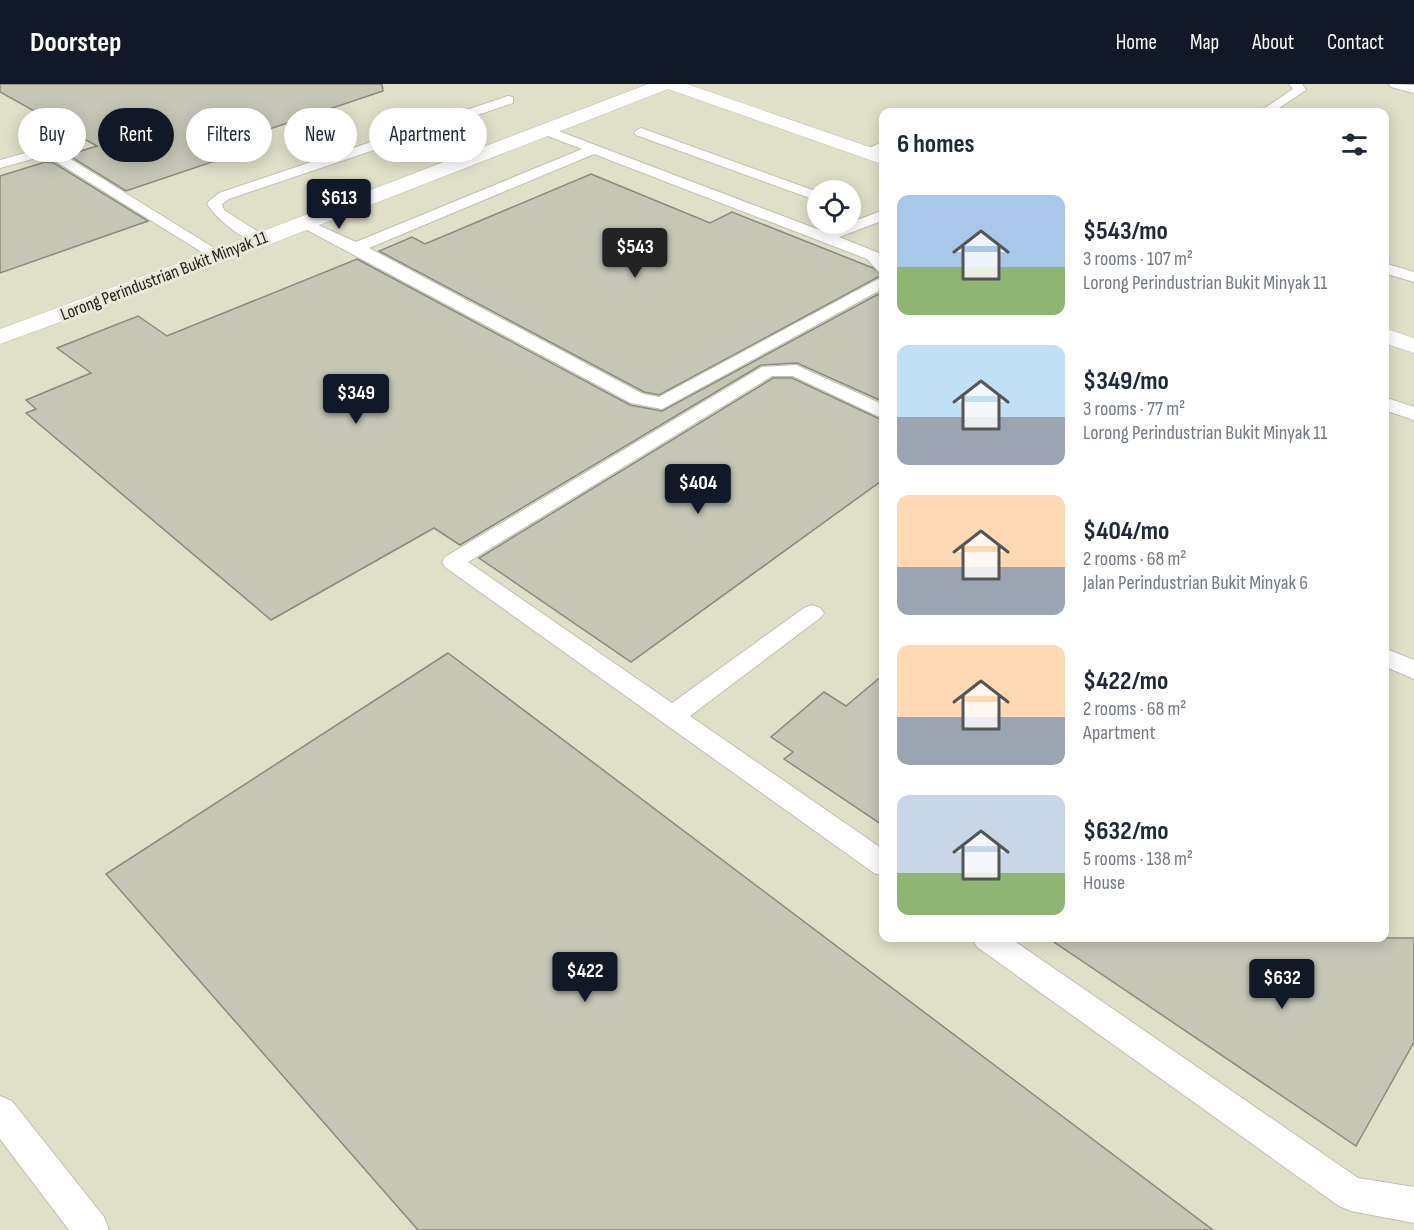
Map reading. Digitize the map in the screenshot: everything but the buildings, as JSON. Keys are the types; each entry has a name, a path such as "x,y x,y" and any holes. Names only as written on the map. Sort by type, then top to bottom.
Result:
{"street":[{"name":"Lorong Perindustrian Bukit Minyak 11","path":"0,337 219,256 664,84"},
{"path":"671,84 875,156"},
{"path":"1389,337 1414,346"}],"lane":[{"path":"1271,108 1300,90 1295,84"},
{"path":"1395,84 1414,89"},
{"path":"260,240 218,212 214,203 224,196 508,100"},
{"path":"545,130 873,256 879,263"},
{"path":"641,132 807,192"},
{"path":"356,248 594,149"},
{"path":"0,164 36,154 58,158 219,256"},
{"path":"861,211 879,216"},
{"path":"824,238 879,218"},
{"path":"302,223 356,248 638,399 662,403 879,284"},
{"path":"1389,270 1414,277"},
{"path":"879,411 796,370 768,371 453,562 879,861"},
{"path":"1389,405 1414,414"},
{"path":"672,716 812,613"},
{"path":"1389,658 1414,670"},
{"path":"993,942 1351,1194 1414,1205"},
{"path":"0,1112 91,1230"}],"shaded area":[{"path":"0,84 1414,84 1414,1230 0,1230"}]}
